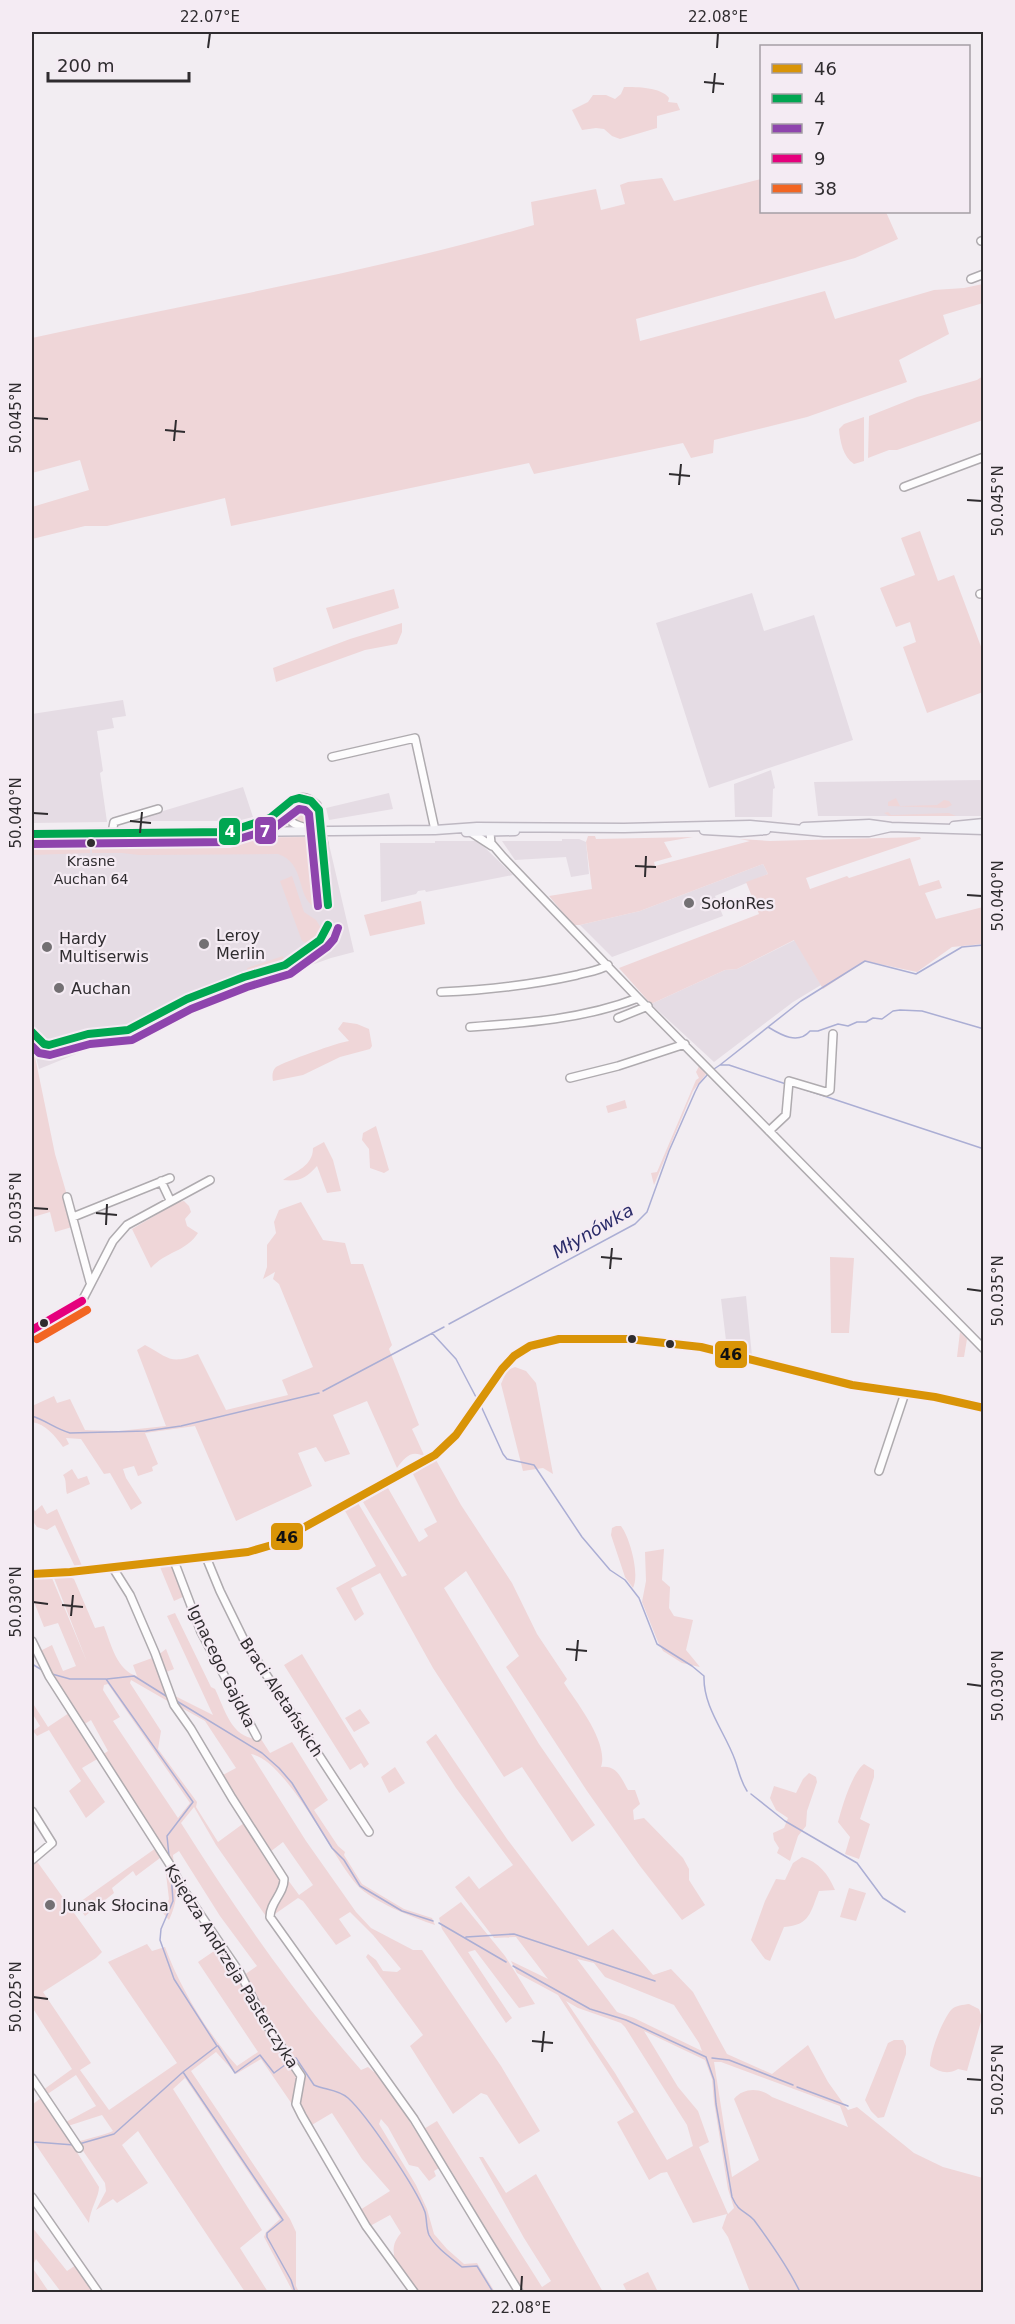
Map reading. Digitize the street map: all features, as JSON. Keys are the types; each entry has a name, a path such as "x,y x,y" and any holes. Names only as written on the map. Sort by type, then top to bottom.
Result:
{"main road":[{"path":"945,827 984,823"},
{"path":"32,834 475,830 497,827 532,829 688,827 750,832 835,824 984,830"},
{"path":"475,830 490,833 532,829"}],"street":[{"path":"970,279 984,274"},
{"path":"904,487 984,457"},
{"path":"332,758 415,738 435,830"},
{"path":"228,832 270,818 296,799 308,799 318,807 321,822"},
{"path":"288,804 287,816 292,824 316,831"},
{"path":"112,833 114,822 158,809"},
{"path":"492,846 490,833 497,827"},
{"path":"475,830 984,1349"},
{"path":"323,841 328,905"},
{"path":"441,992 481,990 559,979 601,969 608,965"},
{"path":"470,1027 529,1022 590,1013 638,998"},
{"path":"618,1018 648,1006"},
{"path":"769,1131 786,1115 788,1084 826,1092 830,1090 833,1034"},
{"path":"570,1078 618,1066 685,1044"},
{"path":"72,1217 170,1178"},
{"path":"32,1330 82,1301 113,1241 124,1227 210,1180"},
{"path":"161,1181 170,1200"},
{"path":"67,1197 90,1282"},
{"path":"32,1574 113,1568 248,1552 272,1545 435,1455 456,1435 502,1369 514,1356 530,1346 559,1340 628,1339 694,1346 852,1385 935,1397 984,1408"},
{"path":"879,1471 904,1394"},
{"name":"Braci Aletańskich","path":"206,1557 219,1591 245,1642 369,1832"},
{"name":"Ignacego Gajdka","path":"174,1560 201,1632 257,1737"},
{"path":"113,1568 130,1595 174,1705 192,1729 237,1807 284,1879 282,1891 271,1908 270,1917 408,2110 519,2292"},
{"name":"Księdza Andrzeja Pasterczyka","path":"32,1641 49,1676 174,1871 181,1886 240,1973 266,2024 301,2076 296,2104 302,2116 366,2226 414,2292"},
{"path":"32,1811 52,1842 32,1860"},
{"path":"32,2078 79,2148"},
{"path":"32,2197 98,2292"}],"shaded area":[{"path":"624,87 648,88 665,94 669,98 668,102 677,103 680,110 657,116 657,128 620,139 604,129 582,130 572,110 588,102 593,95 606,95 615,99"},
{"path":"662,178 674,201 760,179 760,213 886,213 898,239 855,258 636,319 640,341 825,291 835,319 934,290 983,284 983,303 943,315 949,334 899,360 907,382 807,417 714,440 713,453 691,458 683,443 534,474 529,463 231,526 225,498 107,526 85,526 32,539 32,507 89,490 80,460 32,473 32,449 34,448 32,338 347,272 472,242 534,225 531,202 596,189 601,210 625,204 620,185"},
{"path":"983,376 983,420 868,458 869,416 917,397 977,380"},
{"path":"864,417 864,461 854,464 841,444 839,429 844,424"},
{"path":"920,531 938,581 954,575 983,652 983,692 927,713 903,647 916,642 910,622 896,627 880,588 915,575 901,538"},
{"path":"394,589 399,608 333,629 326,608"},
{"path":"752,593 764,631 814,615 853,740 709,788 656,623"},
{"path":"402,623 402,632 397,644 365,650 276,682 273,668 350,639"},
{"path":"123,700 126,716 112,718 114,728 97,731 107,822 32,823 32,714"},
{"path":"771,770 775,788 773,789 772,817 735,817 734,784"},
{"path":"983,780 983,816 818,816 814,782"},
{"path":"243,787 253,817 237,821 144,821 143,817"},
{"path":"389,793 393,809 329,820 326,808"},
{"path":"896,798 900,806 937,805 944,800 949,801 952,805 946,808 888,806 888,802"},
{"path":"299,803 311,807 306,810 309,822 297,822 292,819 291,810"},
{"path":"888,812 891,815 949,813 956,816 889,816 884,813"},
{"path":"588,836 595,836 596,839 693,837 664,842 672,857 654,862 655,866 750,841 740,839 770,841 920,837 921,839 806,878 810,889 910,858 919,886 939,880 942,888 925,893 936,919 983,907 983,944 952,947 917,972 865,961 823,989 794,940 737,969 725,970 651,1004 619,968 759,914 746,882 768,874 763,864 640,911 573,925 549,896 592,889 586,842"},
{"path":"311,837 313,842 318,841 322,873 320,904 315,907 305,896 293,865 287,858 278,854 92,853 92,842 107,839"},
{"path":"60,839 90,842 90,853 32,855 32,841"},
{"path":"562,839 579,839 586,842 589,874 571,877 566,857 515,860 502,841 562,841"},
{"path":"328,840 354,952 331,958 180,1012 39,1069 32,1042 32,843"},
{"path":"435,841 478,841 513,875 426,892 425,890 418,891 416,894 381,902 380,843 435,843"},
{"name":"SołonRes","path":"763,864 768,874 715,896 723,916 612,957 580,925 640,911"},
{"path":"292,876 304,912 316,920 321,928 318,938 306,943 302,941 280,881"},
{"path":"421,901 425,924 370,936 364,915"},
{"path":"795,940 821,985 793,1002 714,1062 651,1004 725,970 737,969"},
{"path":"283,956 284,963 248,972 247,968"},
{"path":"343,1022 369,1029 372,1046 370,1049 340,1057 303,1075 273,1081 276,1067 312,1052 349,1041 338,1029"},
{"path":"32,1042 55,1154 67,1195 72,1227 55,1232 50,1212 33,1217 32,1213"},
{"path":"699,1066 706,1074 693,1091 654,1185 651,1173 657,1172 696,1080 699,1078 696,1072"},
{"path":"625,1100 627,1108 608,1113 606,1106"},
{"path":"376,1126 389,1170 384,1173 370,1168 369,1149 362,1140 363,1133"},
{"path":"324,1142 333,1160 341,1191 327,1193 317,1166 302,1178 283,1180 307,1164 313,1148"},
{"path":"184,1201 191,1212 185,1219 187,1226 198,1233 188,1244 163,1258 151,1268 132,1229 178,1202"},
{"path":"301,1202 323,1240 345,1243 351,1264 363,1264 392,1345 389,1349 419,1425 412,1429 425,1457 416,1454 409,1455 397,1468 367,1401 333,1415 350,1454 325,1462 316,1447 298,1453 312,1486 236,1521 195,1426 145,1433 158,1464 152,1467 153,1471 138,1476 134,1466 123,1469 142,1503 131,1510 110,1473 104,1474 81,1439 66,1438 69,1444 63,1447 46,1428 32,1422 32,1406 54,1396 57,1403 70,1399 85,1430 119,1431 166,1426 137,1350 145,1345 175,1359 198,1354 226,1410 288,1395 282,1380 313,1367 279,1284 273,1279 275,1272 263,1279 267,1267 267,1245 276,1233 274,1222 279,1210"},
{"path":"830,1257 854,1258 849,1333 831,1333"},
{"path":"746,1296 752,1356 727,1349 721,1299"},
{"path":"960,1332 967,1339 964,1357 957,1357"},
{"path":"515,1367 526,1371 536,1383 553,1474 543,1468 523,1471 501,1384 507,1370"},
{"path":"436,1460 461,1505 512,1583 537,1634 567,1679 564,1683 584,1712 596,1735 602,1757 601,1767 615,1770 628,1790 635,1790 640,1804 633,1810 634,1820 644,1818 683,1858 689,1869 689,1880 705,1905 682,1920 587,1791 506,1667 519,1656 466,1571 444,1588 539,1744 595,1825 572,1842 522,1767 504,1777 433,1668 380,1573 351,1588 364,1614 355,1621 336,1588 376,1566 345,1511 358,1503 402,1577 407,1575 363,1502 388,1488 419,1542 428,1536 424,1529 437,1522 413,1474"},
{"path":"72,1469 78,1479 87,1476 90,1484 67,1494 63,1475"},
{"path":"42,1505 47,1514 57,1509 83,1568 76,1569 55,1525 47,1530 37,1527 32,1520 32,1508 35,1511"},
{"path":"621,1526 631,1547 635,1565 633,1588 625,1577 611,1535 612,1528"},
{"path":"664,1549 662,1580 670,1587 669,1608 674,1616 693,1620 686,1650 700,1667 682,1663 663,1651 642,1602 646,1581 645,1552"},
{"path":"173,1565 185,1596 174,1601 160,1567"},
{"path":"52,1578 87,1662 54,1578 74,1579 95,1628 104,1626 124,1669 137,1676 133,1665 155,1657 171,1703 131,1680 130,1683 161,1731 158,1749 197,1802 196,1807 218,1842 244,1823 282,1880 270,1922 216,1845 194,1807 181,1823 244,1919 312,2011 361,2070 368,2067 374,2072 377,2070 439,2168 434,2171 436,2176 429,2181 418,2167 409,2165 388,2127 381,2119 379,2124 416,2185 427,2209 434,2234 464,2264 477,2263 495,2292 416,2292 401,2271 394,2256 396,2241 401,2233 390,2215 370,2226 360,2210 390,2191 362,2159 332,2113 310,2126 298,2104 305,2077 271,2028 244,1975 257,1966 220,1916 179,1851 173,1855 174,1868 102,1755 108,1751 91,1720 83,1725 38,1652 52,1645 63,1671 76,1666 58,1623 44,1627 32,1597 32,1579","holes":["108,1684 190,1803 178,1818 113,1721 120,1717 103,1690 104,1685"]},
{"path":"175,1613 211,1687 215,1689 231,1723 237,1730 251,1738 261,1739 270,1753 292,1742 328,1800 314,1810 338,1846 345,1852 344,1855 362,1884 404,1909 432,1918 435,1925 393,1908 372,1897 357,1885 294,1791 265,1760 251,1754 306,1841 356,1912 371,1928 413,1950 422,1950 501,2066 540,2131 519,2144 487,2095 481,2093 453,2114 410,2046 423,2035 366,1957 368,1954 376,1960 383,1971 397,1972 401,1969 373,1935 350,1912 339,1919 351,1936 336,1945 303,1901 298,1898 272,1916 285,1876 299,1895 313,1885 283,1842 270,1852 221,1776 236,1768 205,1721 180,1707 173,1695 213,1715 167,1616"},
{"path":"166,1649 174,1669 164,1673 158,1655"},
{"path":"302,1654 369,1764 364,1768 361,1763 350,1770 284,1665"},
{"path":"32,1702 48,1727 69,1713 99,1758 82,1768 105,1802 86,1818 69,1791 81,1781 49,1730 37,1736 33,1731 40,1726 32,1713"},
{"path":"360,1709 370,1723 354,1732 345,1718"},
{"path":"436,1734 507,1839 588,1946 613,1929 653,1975 671,1969 693,1992 727,2054 772,2074 808,2045 828,2082 848,2110 857,2107 914,2153 943,2167 983,2178 983,2292 750,2292 728,2237 722,2228 727,2214 693,2223 667,2172 649,2180 617,2122 634,2112 558,1995 517,1973 511,1961 548,1979 516,1937 494,1938 455,1887 469,1876 479,1889 513,1865 456,1788 426,1742","holes":["577,1959 594,1963 605,1977 674,2005 702,2051 617,2012","566,2001 578,2008 621,2023 625,2027 687,2125 693,2146 667,2160 615,2073","644,2031 705,2060 712,2079 728,2189 734,2208 728,2214 699,2147 709,2142 698,2111 678,2087","714,2062 721,2062 840,2106 848,2127 763,2092 753,2090 738,2095 734,2099 759,2160 732,2177"]},
{"path":"864,1764 874,1770 874,1777 860,1819 870,1824 859,1859 845,1854 850,1837 838,1822 855,1775"},
{"path":"395,1767 405,1783 389,1793 381,1777"},
{"path":"809,1773 816,1777 817,1782 807,1811 806,1826 798,1836 790,1861 777,1853 779,1848 773,1833 784,1828 788,1818 776,1810 770,1798 774,1786 796,1793"},
{"path":"156,1848 160,1858 136,1876 133,1871 112,1888 114,1893 85,1916 77,1904"},
{"path":"802,1857 822,1869 835,1890 819,1891 811,1912 804,1921 784,1927 770,1961 765,1959 751,1940 765,1901 776,1879 785,1880 793,1863"},
{"path":"36,1860 102,1952 43,1992 91,2063 80,2070 109,2110 177,2063 108,1962 147,1944 152,1951 165,1947 178,1978 196,2010 237,2066 258,2052 198,1962 220,1947 300,2075 296,2110 261,2059 236,2074 216,2052 191,2071 290,2219 296,2232 296,2286 299,2292 293,2292 264,2237 266,2232 280,2219 185,2078 173,2089 262,2230 240,2248 268,2292 245,2292 138,2131 122,2145 148,2183 117,2203 113,2199 96,2210 106,2191 105,2183 77,2142 113,2131 102,2115 68,2126 64,2123 96,2106 76,2075 46,2095 43,2090 72,2069 32,2007 32,1864"},
{"path":"166,1874 172,1874 176,1892 169,1920 163,1913 169,1899"},
{"path":"849,1888 866,1893 856,1921 840,1917"},
{"path":"461,1902 505,1956 535,2004 519,2008 475,1950 468,1952 512,2018 506,2023 442,1929 439,1918"},
{"path":"969,2004 979,2009 982,2018 967,2071 958,2069 944,2072 933,2068 930,2066 932,2053 944,2021 953,2008"},
{"path":"903,2040 906,2054 884,2117 878,2118 865,2100 888,2043"},
{"path":"42,2097 99,2187 89,2223 32,2139 32,2105"},
{"path":"437,2121 542,2287 551,2281 479,2157 483,2157 506,2193 536,2174 603,2292 520,2292 422,2130"},
{"path":"32,2227 67,2271 76,2265 94,2292 61,2292 36,2259 32,2267 34,2255"},
{"path":"32,2267 49,2292 32,2292"},
{"path":"648,2272 658,2292 627,2292 623,2284"}],"waterway":[{"name":"Młynówka","path":"720,1065 801,1001 865,961 916,974 962,947 984,945"},
{"path":"768,1027 795,1038 810,1031 818,1031 838,1024 848,1026 873,1018 882,1019 893,1011 900,1010 922,1011 984,1029"},
{"name":"Młynówka","path":"714,1069 720,1065 729,1065 786,1084"},
{"name":"Młynówka","path":"449,1324 635,1224 647,1212 669,1151 695,1092 708,1074"},
{"name":"Młynówka","path":"791,1085 984,1149"},
{"name":"Młynówka","path":"323,1391 444,1327"},
{"path":"432,1333 456,1359 477,1399"},
{"name":"Młynówka","path":"32,1416 70,1433 146,1431 181,1426 319,1393"},
{"path":"481,1406 507,1459 534,1465 582,1537 610,1570 625,1580 639,1598 657,1644 704,1676 711,1709 731,1750 747,1791"},
{"path":"32,1664 42,1670"},
{"path":"52,1674 70,1679 106,1679 193,1802 167,1836 169,1856"},
{"path":"107,1679 134,1676 166,1696"},
{"path":"175,1700 262,1753 279,1768 292,1783 332,1848 344,1860 360,1886 402,1911 433,1921"},
{"path":"751,1794 785,1821 857,1863 883,1898 905,1912"},
{"path":"171,1873 173,1901 161,1929 160,1940 174,1979 217,2046 183,2072 283,2220 267,2233 267,2237 291,2280 295,2292"},
{"path":"439,1923 506,1962"},
{"path":"466,1937 514,1934 655,1981"},
{"path":"513,1966 590,2009 626,2020 706,2057 714,2080 732,2197 737,2206 754,2220 767,2237 800,2292"},
{"path":"218,2046 235,2073 260,2055 274,2073 289,2062"},
{"path":"294,2059 296,2058 314,2085 340,2093 356,2107 412,2186 425,2212 428,2232 432,2240 462,2267 477,2266 493,2292"},
{"path":"712,2058 729,2060 793,2085"},
{"path":"79,2144 114,2134 183,2072"},
{"path":"797,2087 848,2106"},
{"path":"32,2144 35,2142 74,2145"}],"transit line":[{"name":"4","path":"32,834 228,832 270,818 292,800 299,798 311,801 319,810 328,905"},
{"name":"7","path":"32,844 229,842 274,828 299,809 305,810 309,814 318,906"},
{"name":"4","path":"32,1032 44,1044 49,1045 88,1034 128,1030 187,999 244,977 285,965 320,940 328,925"},
{"name":"7","path":"32,1046 39,1053 50,1055 90,1044 132,1040 191,1009 247,987 290,974 327,947 334,939 338,928"},
{"name":"9","path":"32,1330 82,1301"},
{"name":"38","path":"37,1339 87,1310"},
{"name":"46","path":"32,1574 70,1572 248,1552 272,1545 435,1455 456,1435 502,1369 514,1356 530,1346 559,1339 628,1339 701,1347 852,1385 935,1397 984,1408"}],"place":[{"name":"Krasne Auchan 64","path":"91,843"},
{"name":"SołonRes","path":"689,903"},
{"name":"Leroy Merlin","path":"204,944"},
{"name":"Hardy Multiserwis","path":"47,947"},
{"name":"Auchan","path":"59,988"},
{"name":"Junak Słocina","path":"50,1905"}]}
